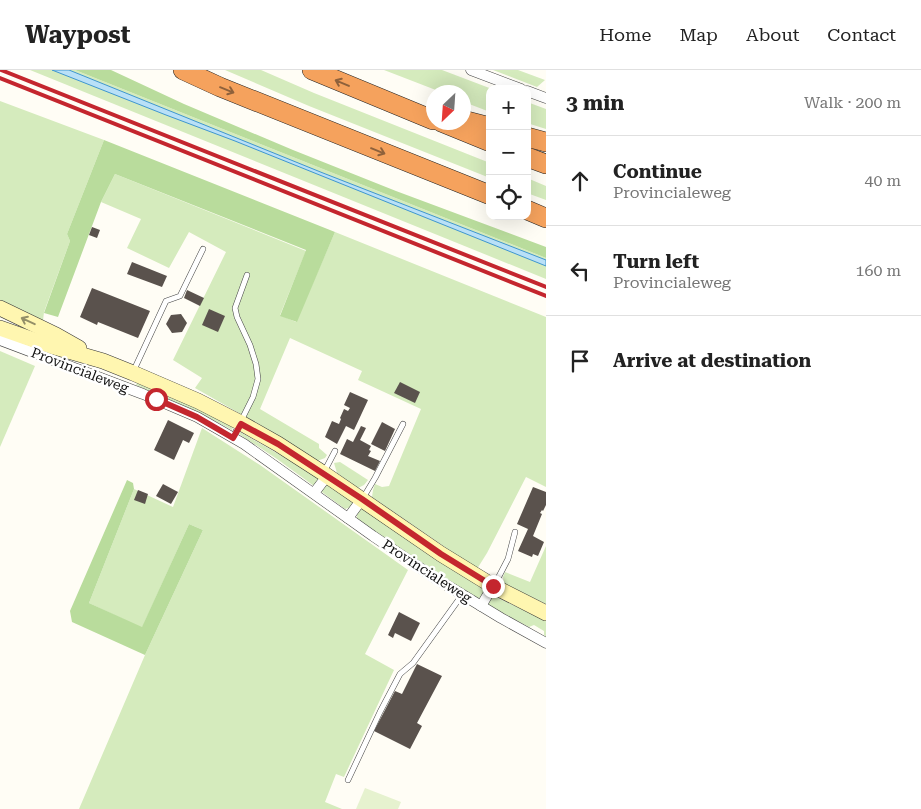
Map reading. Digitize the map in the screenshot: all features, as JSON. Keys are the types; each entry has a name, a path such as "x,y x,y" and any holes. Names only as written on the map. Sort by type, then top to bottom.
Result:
{"highway":[{"path":"183,70 220,87 486,193"},
{"path":"312,70 426,117"},
{"path":"373,95 426,110"},
{"path":"471,122 486,126"},
{"path":"461,130 486,140"},
{"path":"531,138 546,142"},
{"path":"531,158 546,164"},
{"path":"531,212 546,218"}],"main road":[{"name":"Provincialeweg","path":"0,308 56,335 103,361"},
{"name":"Provincialeweg","path":"0,328 51,346 103,361 198,402 241,424 278,444 441,554 493,586 546,613"}],"street":[{"path":"471,70 510,85"},
{"path":"531,92 546,98"},
{"name":"Provincialeweg","path":"0,340 156,399 197,417 244,444 435,578 546,643"},
{"path":"314,493 325,475"},
{"path":"348,518 362,499"},
{"name":"Provincialeweg","path":"481,606 493,586"}],"lane":[{"path":"133,373 166,301 180,296 203,249"},
{"path":"233,438 253,398 258,379 250,345 237,317 235,308 246,274"},
{"path":"362,499 403,424"},
{"path":"325,475 335,451"},
{"path":"493,586 508,559 515,532"},
{"path":"348,780 400,674 414,662 462,594"}],"green space":[{"path":"30,70 75,70 546,258 546,279"},
{"path":"75,70 111,70 184,104 293,150 546,247 546,258"},
{"path":"225,70 261,70 486,161 486,176 309,106"},
{"path":"384,70 442,70 486,87 486,110 471,105 471,85 426,86"},
{"path":"493,70 518,70 545,80 537,87"},
{"path":"0,101 104,140 67,234 70,241 44,312 43,321 0,301"},
{"path":"531,103 546,109 546,129 531,124"},
{"path":"104,140 335,232 297,322 280,316 306,250 115,174 101,202 58,317 44,313 70,241 67,234"},
{"path":"115,174 306,251 280,315 296,322 335,232 546,317 546,487 526,477 477,569 372,497 375,484 382,487 389,486 421,409 358,380 362,371 290,338 260,409 319,444 319,448 327,455 325,458 317,461 272,432 195,388 202,378 173,360 226,252 189,232 169,268 127,248 141,219 101,202"},
{"path":"531,180 546,186 546,200 531,194"},
{"path":"0,351 35,366 0,447"},
{"path":"137,383 191,406 233,427 232,430 185,406 136,385"},
{"path":"202,428 260,465 408,570 365,654 394,670 344,777 336,774 325,802 342,809 79,809 145,655 203,530 189,524 142,628 89,603 134,489 173,507"},
{"path":"240,432 303,468 320,480 314,486 239,434"},
{"path":"340,462 368,480 358,488 337,473 334,463"},
{"path":"127,480 133,483 134,489 89,603 142,627 189,524 203,530 145,655 72,622 70,611"},
{"path":"325,483 354,503 351,507 345,509 322,492 322,487"},
{"path":"360,507 426,553 486,591 484,595 477,599 357,519 357,511"},
{"path":"546,546 546,604 504,584 503,577 505,572 530,582"},
{"path":"492,595 546,621 546,637 544,631 534,625 529,627 489,606 489,599"},
{"path":"365,788 401,802 398,809 356,809"}],"water":[{"path":"52,70 69,70 323,173 546,260 546,266 235,141"}],"building":[{"path":"92,227 100,230 97,238 89,235"},
{"path":"132,262 167,276 162,287 127,274"},
{"path":"92,288 150,311 138,338 98,322 97,325 80,317"},
{"path":"187,290 204,298 200,306 184,298"},
{"path":"209,309 225,316 218,332 202,325"},
{"path":"181,314 187,323 182,332 172,333 166,324 171,315"},
{"path":"400,382 420,392 415,403 394,393"},
{"path":"350,392 368,400 354,430 346,426 337,444 325,437 332,421 339,424 344,409 348,411 350,408 344,405"},
{"path":"168,420 194,433 189,443 183,440 174,460 154,450"},
{"path":"382,422 395,429 385,451 371,444"},
{"path":"361,426 366,428 360,440 371,446 368,456 380,461 375,471 340,454 347,439 353,442"},
{"path":"163,484 178,492 171,504 156,496"},
{"path":"533,487 546,492 546,505 540,513 542,514 533,536 544,542 538,556 533,554 532,557 518,551 528,529 517,524"},
{"path":"138,490 148,494 145,504 134,500"},
{"path":"399,612 420,623 411,641 395,633 393,638 388,635"},
{"path":"417,664 442,676 417,723 422,726 410,749 374,731 395,691 402,694"}],"railway":[{"path":"1,70 546,287"},
{"path":"0,78 546,296"}],"route":[{"path":"156,399 197,417 233,438 241,424 278,444 441,554 493,586"}]}
